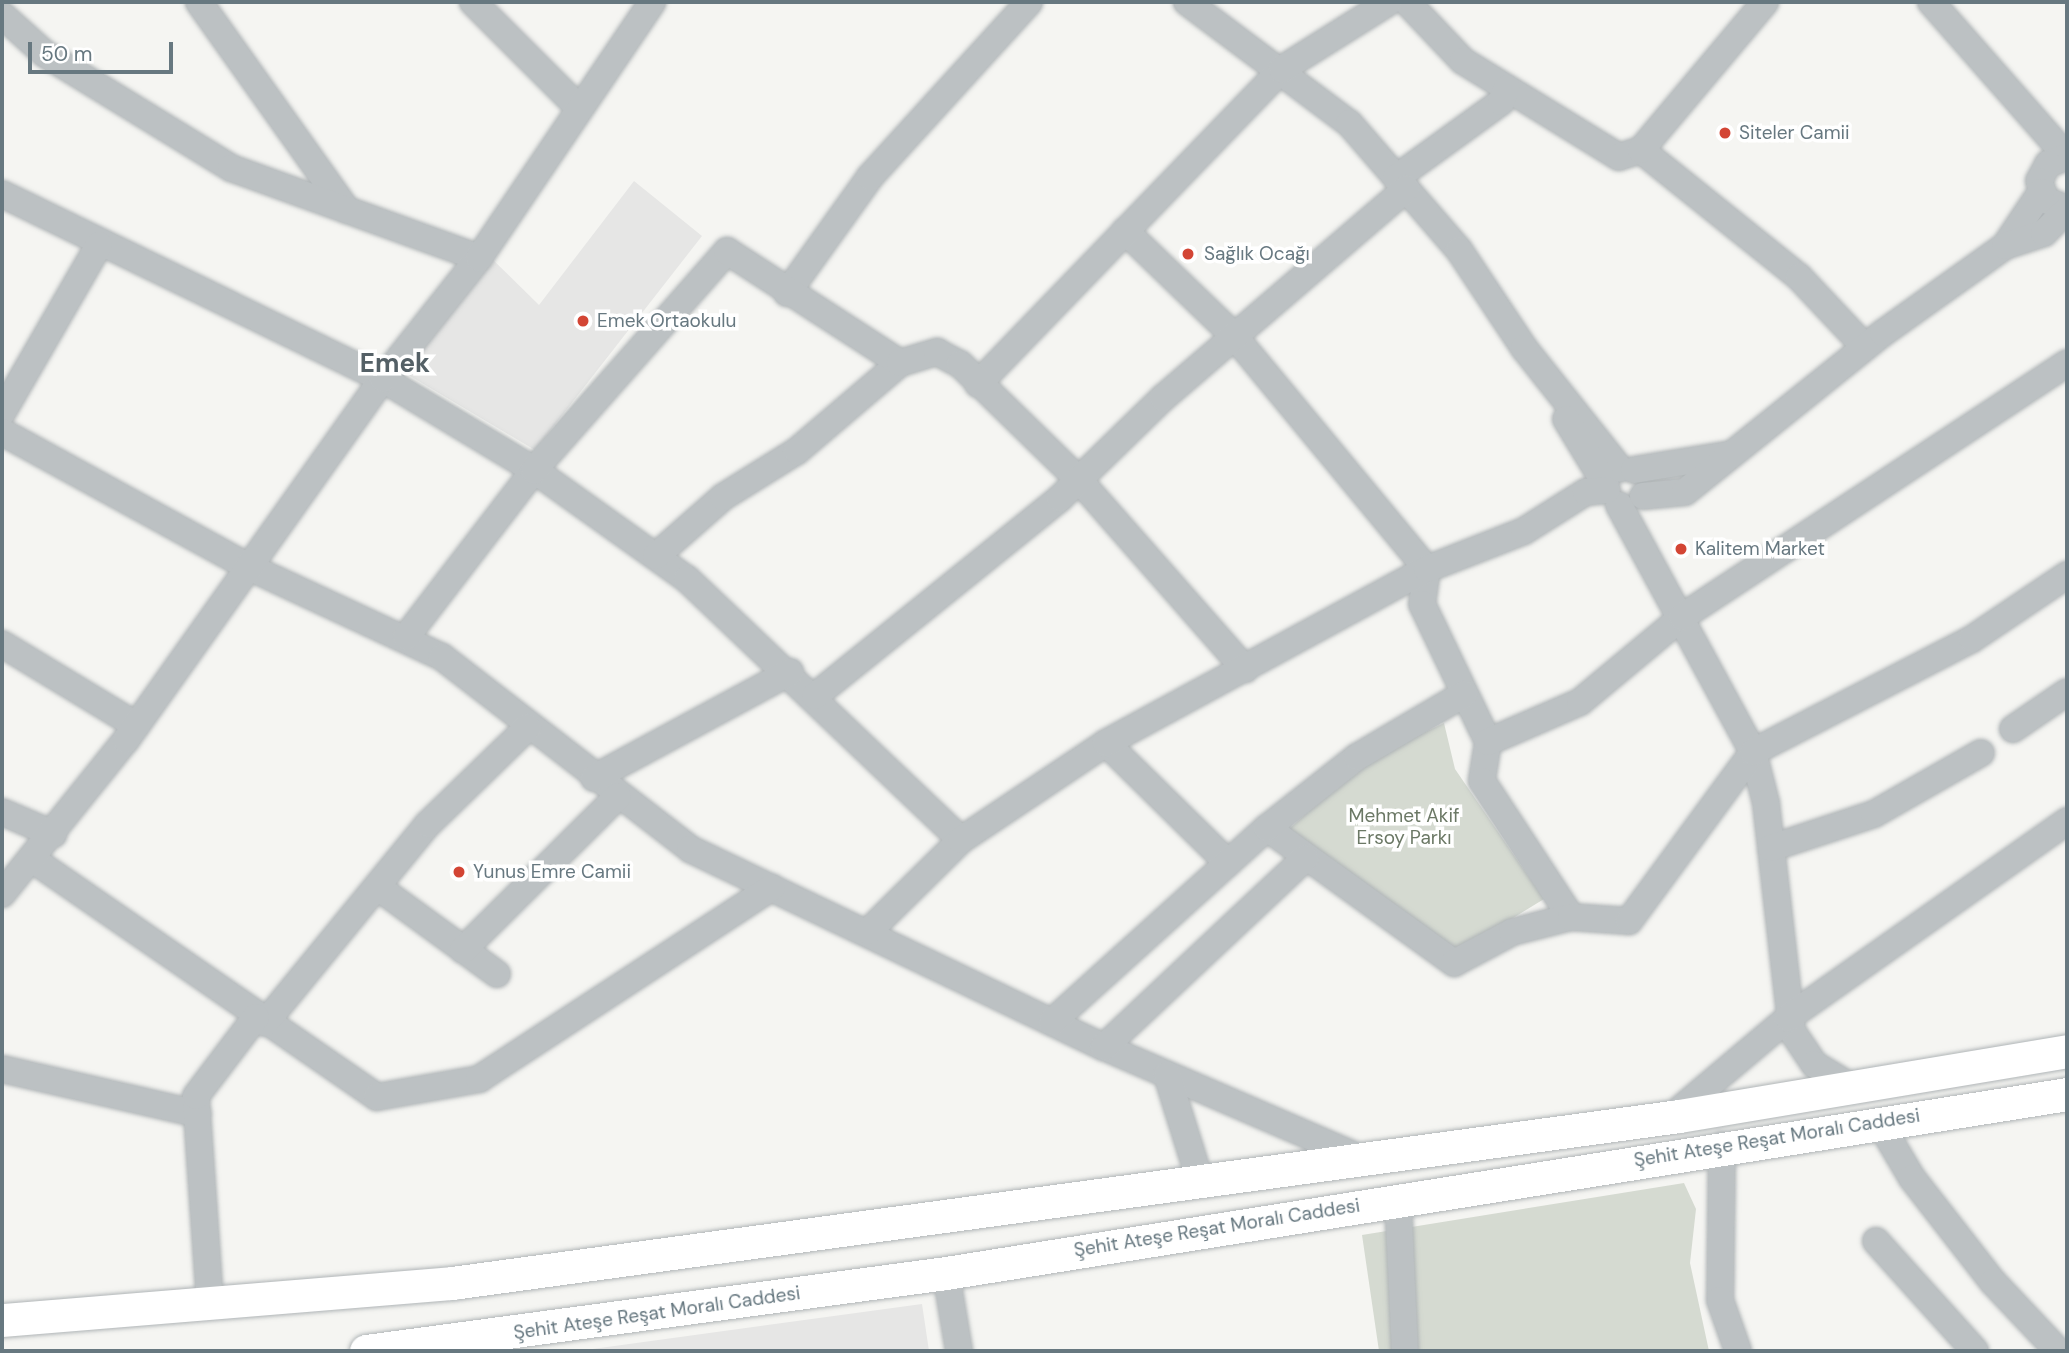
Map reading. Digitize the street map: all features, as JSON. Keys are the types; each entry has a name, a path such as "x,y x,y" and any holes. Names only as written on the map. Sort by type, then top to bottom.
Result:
{"main road":[{"path":"2,1320 452,1283 1671,1117 2067,1051"},
{"name":"Şehit Ateşe Reşat Moralı Caddesi","path":"366,1351 946,1273 1722,1145 2067,1094"}],"street":[{"path":"199,2 347,210"},
{"path":"473,2 577,106"},
{"path":"2,894 136,725 383,379 479,258 577,106 652,2"},
{"path":"787,293 870,177 1029,2"},
{"path":"1187,2 1282,69 1349,123 1459,250 1547,379 1583,456 1622,490 1650,554 1753,752 1771,848 1788,1018 1814,1064 1852,1087"},
{"path":"978,384 1282,69 1389,2"},
{"path":"1407,2 1463,61 1619,156 1641,150 1765,2"},
{"path":"1931,2 2017,96 2061,159 2005,246"},
{"path":"2,15 45,54 231,167 479,258"},
{"path":"815,696 1079,480 1401,183 1502,102 1507,88"},
{"path":"1641,150 1799,277 1865,347"},
{"path":"2041,192 2054,207 2067,209"},
{"path":"2,194 99,245 383,379 534,470 656,556 790,672 961,840"},
{"path":"869,932 961,840 1106,743 1427,569 1528,528 1586,492 1685,492 1865,347 2005,246 2044,233 2067,209"},
{"path":"1125,231 1235,337 1427,569 1422,604 1488,742 1482,781 1571,918"},
{"path":"2,413 99,245"},
{"path":"406,637 534,470 727,251 787,293 900,363"},
{"path":"656,556 723,497 797,451 900,363 937,352 978,384 1079,480 1245,669"},
{"path":"1488,742 1580,702 1682,617 2067,362"},
{"path":"2,432 249,567 406,637 443,657 528,727 690,849 869,932 1104,1048 1361,1158"},
{"path":"1267,828 1454,963 1512,932 1571,918 1629,921 1753,752 1972,639 2067,575"},
{"path":"2,644 136,725"},
{"path":"594,778 790,672"},
{"path":"2013,729 2067,692"},
{"path":"1052,1022 1267,828 1357,757 1464,694"},
{"path":"210,1303 196,1096 379,888 428,824 528,727"},
{"path":"1106,743 1228,863"},
{"path":"1771,848 1874,814 1981,753"},
{"path":"463,950 618,796"},
{"path":"2,812 52,834"},
{"path":"1671,1117 1788,1018 2067,821"},
{"path":"1104,1048 1305,858"},
{"path":"32,859 261,1020 377,1097 480,1079 772,887"},
{"path":"379,888 497,974"},
{"path":"2,1069 198,1114"},
{"path":"1167,1075 1200,1180"},
{"path":"1879,1122 1961,1241 2058,1351"},
{"path":"1722,1145 1720,1300 1738,1351"},
{"path":"1398,1199 1405,1351"},
{"path":"1876,1241 1975,1351"},
{"path":"946,1273 952,1343"}],"shaded area":[{"path":"634,181 702,236 535,450 405,373 489,256 539,305"},
{"path":"922,1304 929,1351 578,1351"}],"green space":[{"name":"Mehmet Akif Ersoy Parkı","path":"1444,723 1455,769 1544,899 1453,955 1288,830 1363,762"},
{"path":"1684,1183 1696,1209 1690,1263 1709,1351 1379,1351 1362,1235"}],"place":[{"name":"Siteler Camii","path":"1725,133"},
{"name":"Sağlık Ocağı","path":"1188,254"},
{"name":"Emek Ortaokulu","path":"583,321"},
{"name":"Kalitem Market","path":"1681,549"},
{"name":"Yunus Emre Camii","path":"459,872"}],"district":[{"name":"Emek","path":"395,364"}]}
